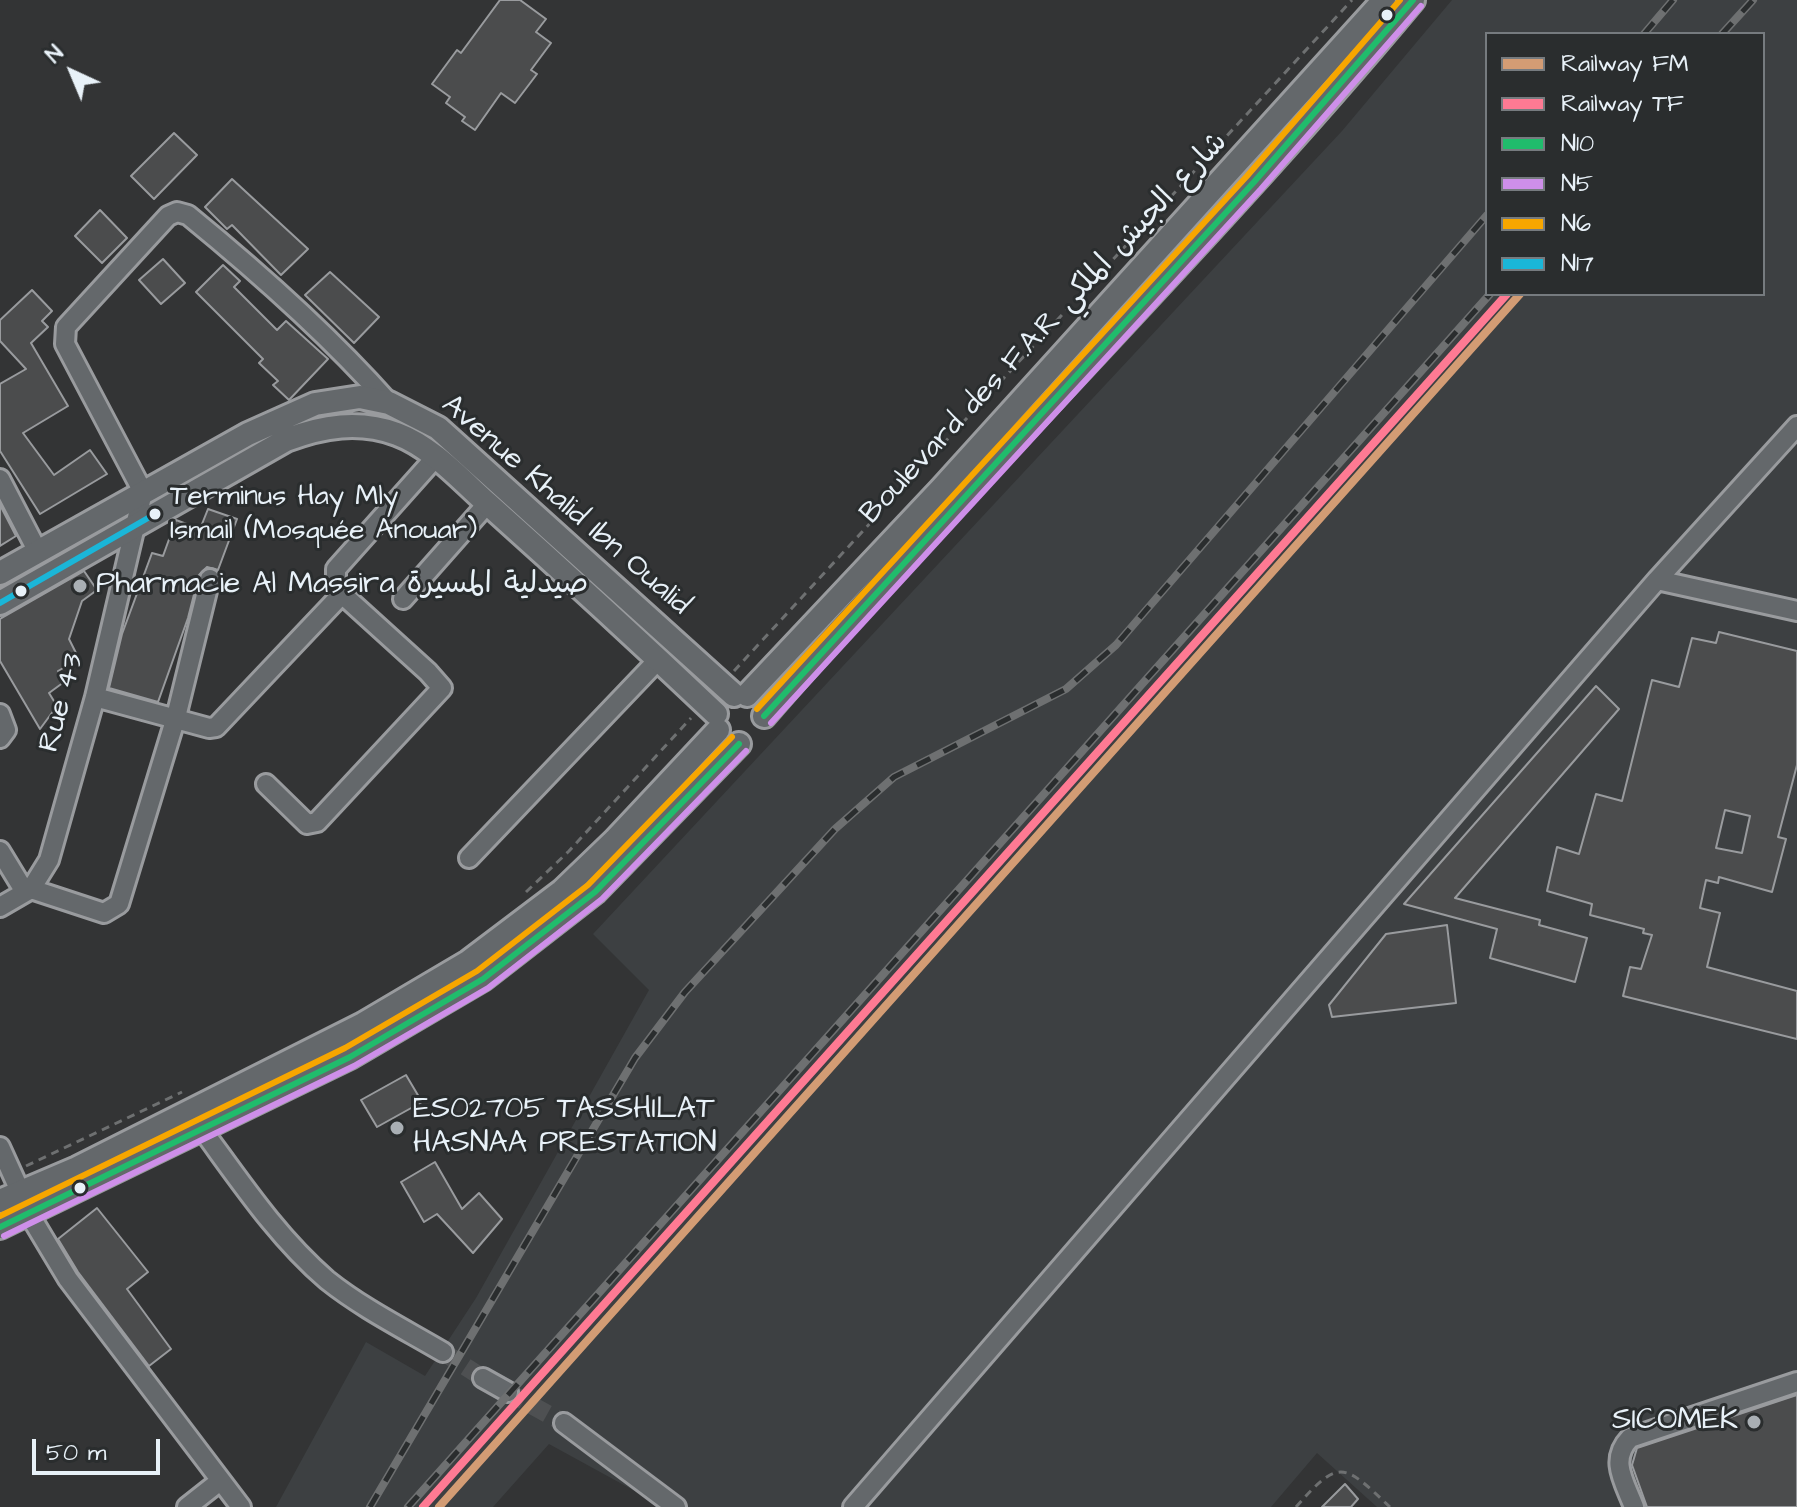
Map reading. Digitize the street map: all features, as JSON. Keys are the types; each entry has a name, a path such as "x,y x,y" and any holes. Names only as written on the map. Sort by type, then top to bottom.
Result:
{"main road":[{"name":"Boulevard des F.A.R شارع الجيش الملكي","path":"11,1189 77,1168 363,1024 468,962 562,891 615,840 722,702 941,489 1384,0"},
{"name":"Boulevard des F.A.R شارع الجيش الملكي","path":"0,1227 350,1057 441,1006 508,962 595,892 739,744 759,733 764,716 848,620 1213,229 1413,0"},
{"name":"Avenue Khalid Ibn Oualid","path":"0,573 248,434 315,404 360,397 389,403 421,417 458,444 734,692"},
{"name":"Avenue Khalid Ibn Oualid","path":"0,603 286,440 337,424 398,434 435,458 658,660 713,715"},
{"path":"734,692 760,706 764,716"},
{"path":"713,715 726,739 739,744"}],"street":[{"path":"143,492 63,337 66,327 168,216 177,212 188,215 250,265 389,403"},
{"path":"853,1507 1657,580 1797,426"},
{"path":"266,784 300,819 307,824 317,822 442,688 342,594 336,584 336,569 435,458"},
{"path":"0,479 38,552"},
{"name":"Rue 43","path":"0,907 28,891 49,860 95,697 143,492"},
{"path":"403,599 487,504"},
{"path":"0,851 28,891 104,913 119,904 176,717 210,579"},
{"path":"1657,580 1797,611"},
{"path":"95,697 209,728 224,721 342,594"},
{"path":"469,858 658,660"},
{"path":"0,714 6,730 0,738"},
{"path":"201,1128 281,1234 308,1262 355,1300 443,1352"},
{"path":"0,1147 11,1189"},
{"path":"29,1214 68,1279 241,1507"},
{"path":"483,1378 508,1392"},
{"path":"1634,1507 1617,1463 1620,1449 1630,1438 1797,1382"},
{"path":"564,1423 676,1507"},
{"path":"187,1507 220,1481"}],"path":[{"path":"734,692 1352,0"},
{"path":"526,892 618,800 713,715"},
{"path":"11,1189 185,1090"},
{"path":"1296,1507 1320,1480 1331,1472 1345,1471 1358,1477 1390,1507"}],"shaded area":[{"path":"1452,0 1797,0 1797,1507 1377,1507 1317,1453 1271,1507 664,1507 549,1444 493,1507 276,1507 366,1342 425,1376 476,1298 649,990 593,934 1342,131"}],"building":[{"path":"500,0 520,0 546,19 536,32 551,43 531,70 537,74 515,103 501,93 475,130 462,121 465,117 446,103 450,97 432,84 457,50 461,53"},
{"path":"174,133 197,155 154,199 131,176"},
{"path":"232,179 308,249 281,275 232,225 227,229 205,207"},
{"path":"100,210 127,238 102,263 75,236"},
{"path":"163,259 185,283 161,304 139,280"},
{"path":"223,265 240,281 234,287 277,330 286,321 328,359 289,400 273,385 278,381 259,363 263,359 196,292"},
{"path":"330,272 379,317 354,343 305,295"},
{"path":"32,290 52,311 42,321 48,327 31,343 68,406 23,433 54,475 90,450 107,474 40,514 0,451 0,384 26,369 0,341 0,320"},
{"path":"0,505 16,536 0,546"},
{"path":"208,509 237,519 218,570 207,567 199,575 188,618 158,702 109,688 122,634 152,553 163,556 176,520 200,529"},
{"path":"84,571 97,590 82,601 69,639 79,659 58,671 64,682 49,693 57,706 40,729 0,661 0,619"},
{"path":"1719,632 1797,651 1797,765 1778,837 1786,839 1772,892 1719,877 1718,883 1706,880 1700,908 1720,913 1707,967 1797,991 1797,1039 1623,996 1630,967 1641,969 1652,935 1643,933 1644,929 1590,915 1592,904 1547,891 1557,847 1579,854 1596,794 1622,801 1652,680 1679,687 1692,638 1716,643","holes":["1725,810 1750,816 1742,853 1716,848"]},
{"path":"1596,686 1619,709 1455,898 1540,920 1539,925 1587,938 1575,982 1490,958 1497,929 1404,904"},
{"path":"1447,925 1456,1003 1332,1017 1329,1005 1386,934"},
{"path":"406,1075 422,1102 377,1127 361,1100"},
{"path":"435,1162 462,1209 479,1193 502,1219 473,1253 437,1214 424,1222 401,1182"},
{"path":"97,1208 148,1272 127,1289 171,1349 149,1366 78,1272 58,1239"},
{"name":"SICOMEK","path":"1797,1395 1797,1507 1647,1507 1632,1465 1637,1448"},
{"path":"1345,1484 1358,1499 1351,1507 1322,1507"}],"tunnel":[{"path":"443,1352 483,1378"},
{"path":"508,1392 564,1423"}],"railway":[{"path":"1646,32 1673,0"},
{"path":"1724,32 1753,0"},
{"path":"370,1507 635,1058 685,992 835,829 894,777 1066,689 1116,645 1485,217"},
{"path":"408,1507 1488,296"}],"rail line":[{"name":"TF","path":"423,1507 1505,296"},
{"name":"FM","path":"439,1507 1518,296"}],"transit line":[{"name":"N6","path":"757,709 1247,176 1400,0"},
{"name":"N10","path":"764,716 1254,182 1413,0"},
{"name":"N5","path":"771,723 1261,189 1421,6"},
{"name":"N17","path":"0,603 155,514"},
{"name":"N6","path":"0,1216 345,1048 477,971 588,885 732,737"},
{"name":"N10","path":"0,1227 350,1057 483,979 595,892 739,744"},
{"name":"N5","path":"4,1236 354,1066 488,988 602,899 746,751"}],"place":[{"name":"Terminus Hay Mly Ismail (Mosquée Anouar)","path":"155,514"},
{"name":"Pharmacie Al Massira صيدلية المسيرة","path":"80,586"},
{"name":"ES02705 TASSHILAT HASNAA PRESTATION","path":"397,1128"},
{"name":"SICOMEK","path":"1754,1422"}]}
